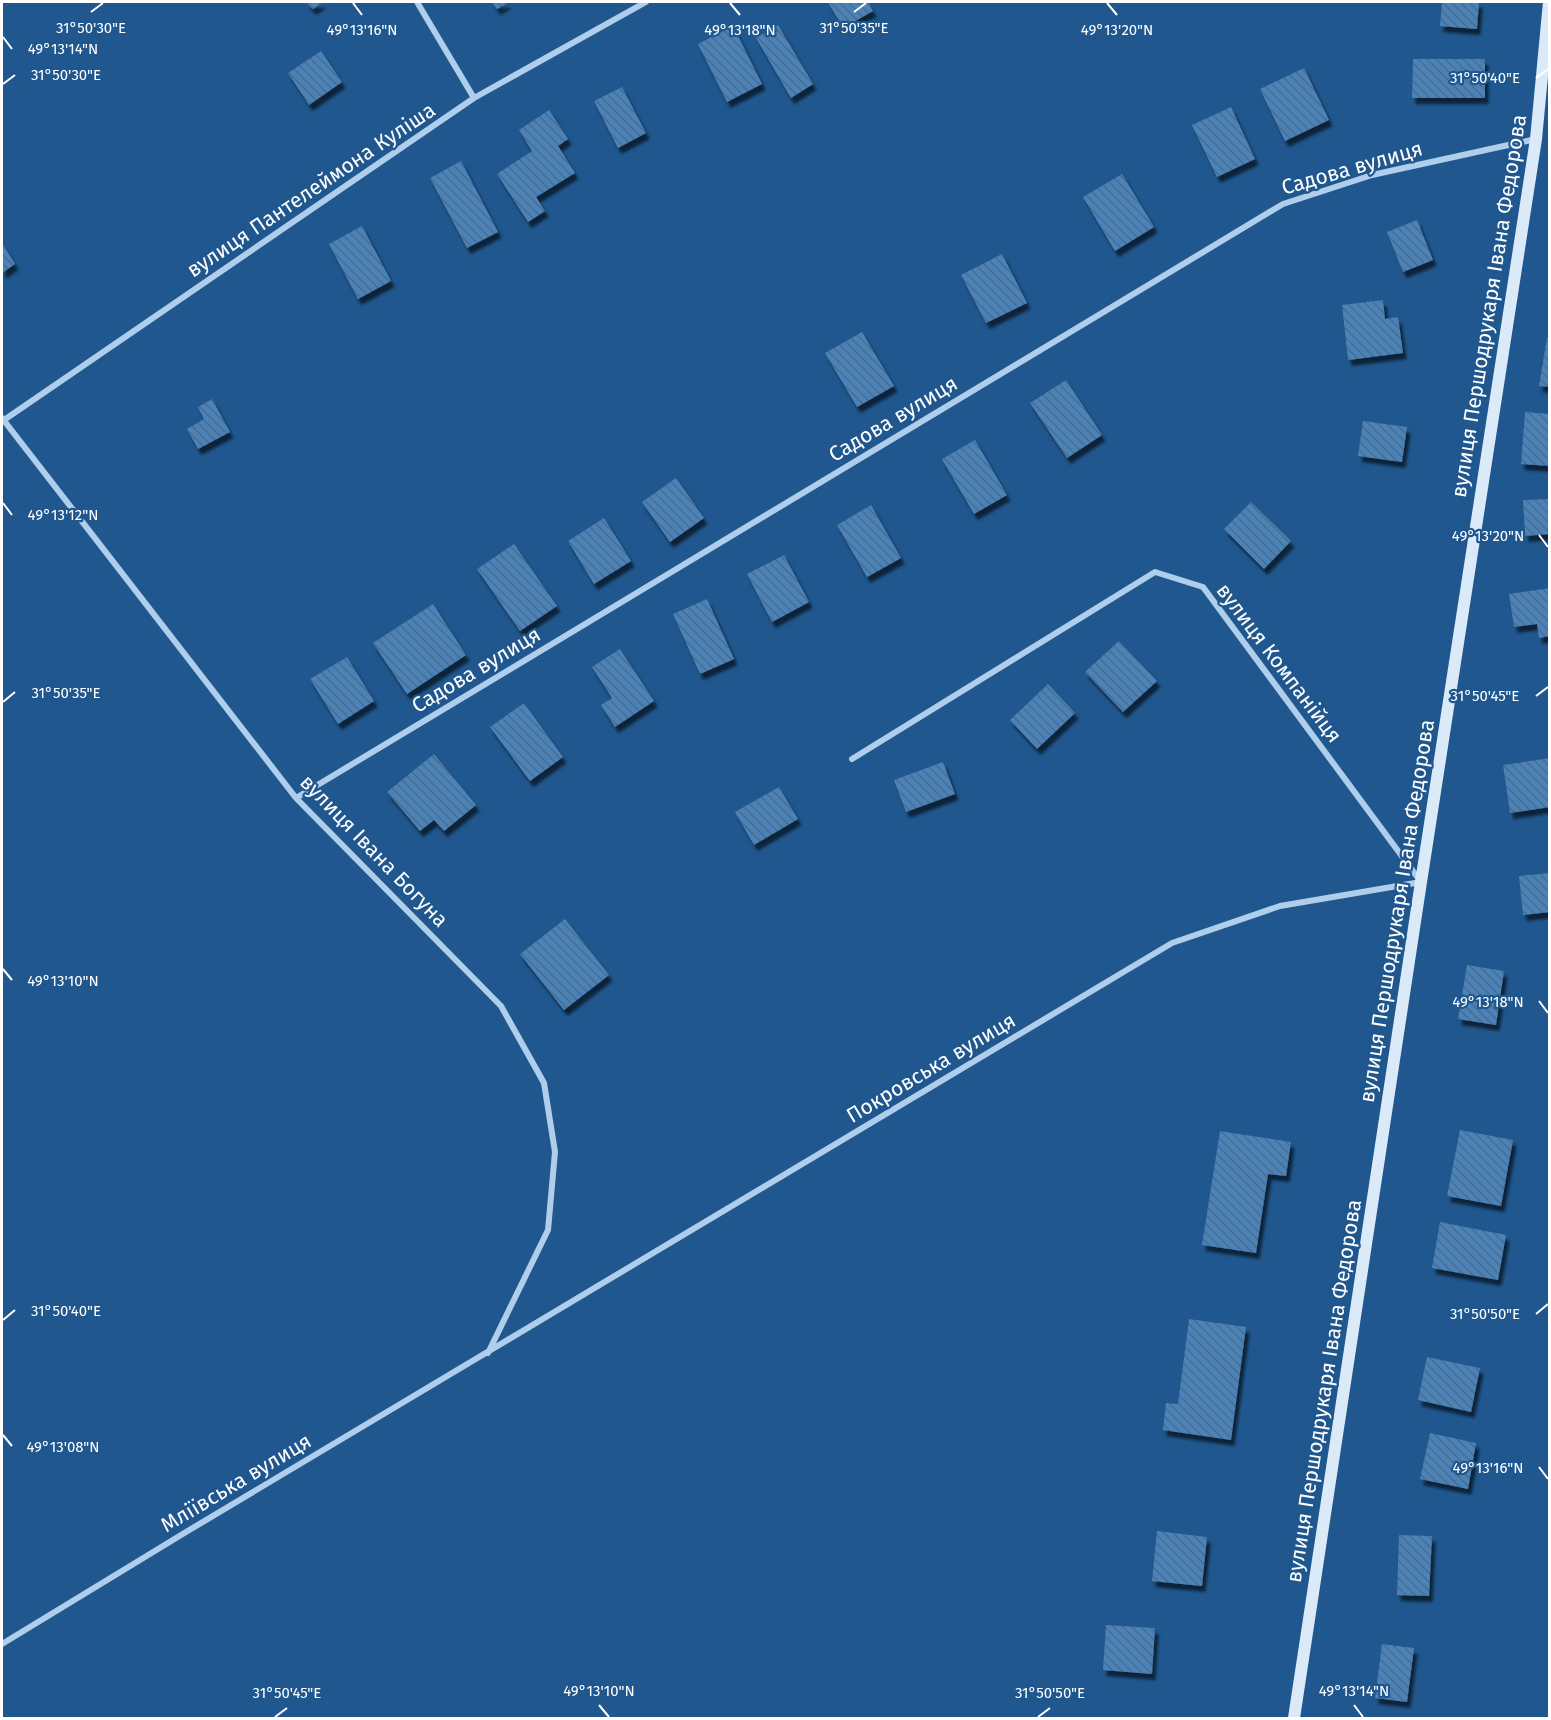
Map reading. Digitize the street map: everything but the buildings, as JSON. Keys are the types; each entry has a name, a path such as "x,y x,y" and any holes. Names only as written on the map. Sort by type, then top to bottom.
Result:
{"street":[{"path":"417,2 474,98"},
{"name":"вулиця Пантелеймона Куліша","path":"3,419 474,98 646,2"},
{"name":"вулиця Першодрукаря Івана Федорова","path":"1294,1719 1420,882 1536,139 1549,2"},
{"name":"Садова вулиця","path":"296,798 1283,204 1372,175 1536,139"},
{"name":"вулиця Івана Богуна","path":"3,419 296,798 501,1006 544,1083 555,1152 548,1230 488,1353"},
{"name":"вулиця Компанійця","path":"852,759 1155,572 1203,587 1420,882"},
{"name":"Покровська вулиця","path":"488,1353 1172,943 1280,906 1420,882"},
{"name":"Мліївська вулиця","path":"2,1644 488,1353"}]}
